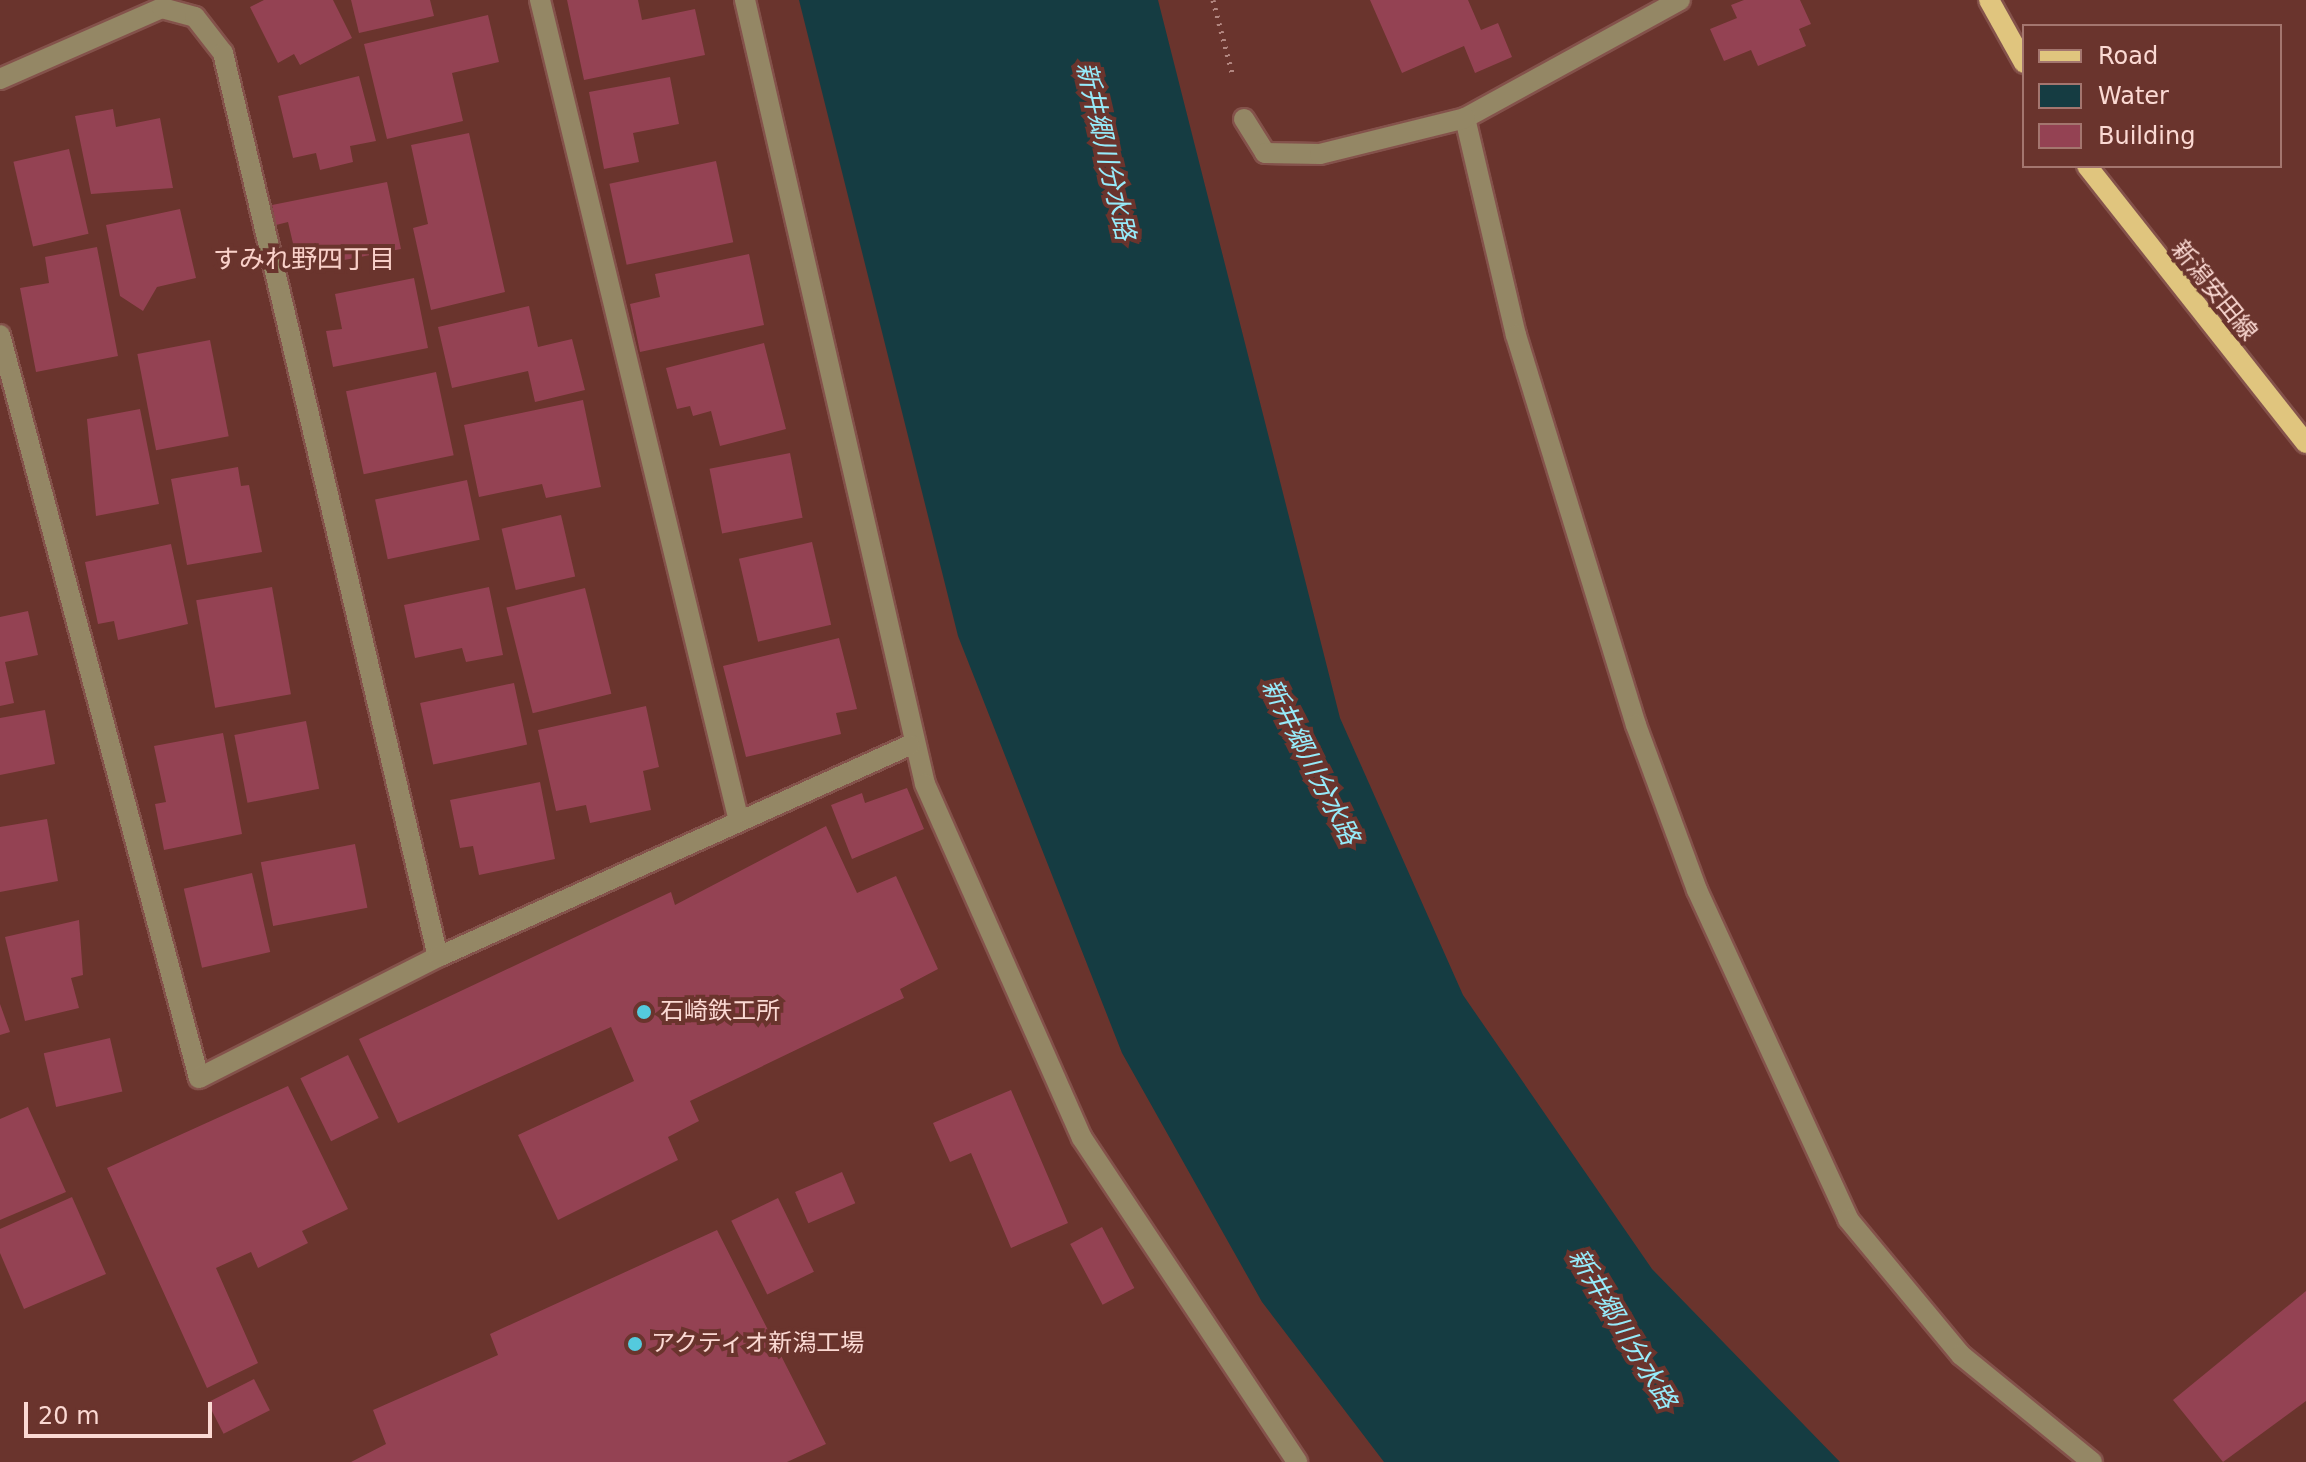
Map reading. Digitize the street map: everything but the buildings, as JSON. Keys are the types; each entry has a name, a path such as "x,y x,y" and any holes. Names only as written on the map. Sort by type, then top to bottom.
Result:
{"main road":[{"path":"1989,0 2022,59"},
{"name":"新潟安田線","path":"2089,168 2306,443"}],"street":[{"path":"540,0 739,821"},
{"path":"745,0 910,745 1082,1138 1297,1462"},
{"path":"1244,119 1265,153 1320,154 1465,118 1680,0"},
{"path":"0,79 160,4 195,17 223,53 438,957"},
{"path":"1465,118 1516,335 1636,725 1697,890 1795,1111 1848,1219 1961,1355 2092,1462"},
{"path":"0,335 199,1078 438,957 910,745"}],"path":[{"path":"1213,0 1244,119"}],"water":[{"name":"新井郷川分水路","path":"799,0 1158,0 1340,718 1463,995 1652,1269 1840,1462 1384,1462 1262,1302 1122,1053 958,636"}],"place":[{"name":"石崎鉄工所","path":"644,1012"},
{"name":"アクティオ新潟工場","path":"635,1344"}],"district":[{"name":"すみれ野四丁目","path":"304,260"}]}
